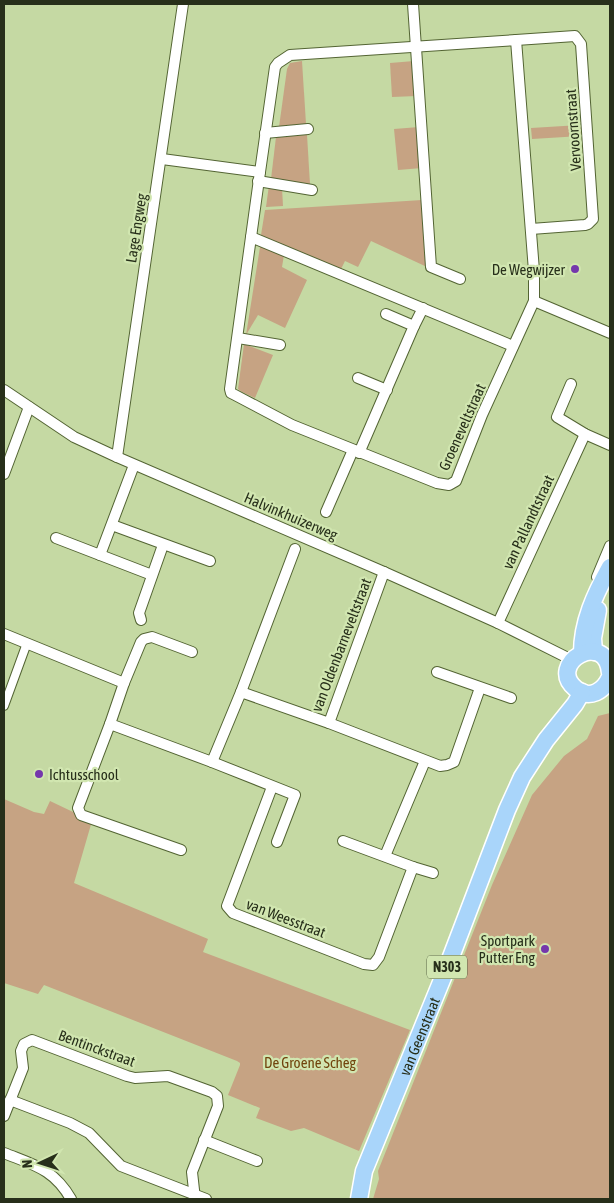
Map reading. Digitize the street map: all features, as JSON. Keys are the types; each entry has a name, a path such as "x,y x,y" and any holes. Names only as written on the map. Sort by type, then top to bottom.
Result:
{"main road":[{"path":"583,655 582,638 586,619 610,566"},
{"path":"583,655 606,659 609,680 601,691 593,694 578,689 568,676 568,668 583,655 594,638 597,612 610,574"},
{"name":"van Geenstraat","path":"359,1199 364,1171 522,777 546,740 562,706 578,689"}],"street":[{"name":"Lage Engweg","path":"116,457 184,4"},
{"path":"413,4 431,267 460,278"},
{"name":"Vervoornstraat","path":"259,176 275,67 290,55 575,36 581,44 594,218 585,225 531,229"},
{"path":"516,40 534,271 534,301 610,333"},
{"path":"266,133 308,129"},
{"path":"162,159 259,176 312,190"},
{"name":"Groeneveltstraat","path":"259,176 231,393 292,425 437,483 449,485 456,482 482,415 534,301"},
{"path":"251,237 513,346"},
{"path":"326,512 387,390 423,308"},
{"path":"386,314 414,326"},
{"path":"238,338 280,345"},
{"path":"358,378 387,390"},
{"path":"571,384 558,417 585,434 610,445"},
{"name":"Halvinkhuizerweg","path":"4,390 74,437 116,457 498,623 583,655"},
{"path":"4,474 29,406"},
{"name":"van Pallandtstraat","path":"498,623 585,434"},
{"path":"100,555 134,465"},
{"path":"112,525 210,561"},
{"path":"56,538 152,575"},
{"path":"141,620 139,613 163,545"},
{"path":"590,592 610,546"},
{"path":"212,762 296,549"},
{"name":"van Oldenbarneveltstraat","path":"241,692 329,723 384,572"},
{"path":"4,634 124,683"},
{"path":"180,850 81,815 78,808 124,683 141,642 146,635 192,652"},
{"path":"4,706 27,643"},
{"path":"437,672 510,698"},
{"path":"329,723 426,761 440,766 447,766 454,762 480,688"},
{"path":"110,724 294,794 277,842"},
{"path":"385,856 426,761"},
{"name":"van Weesstraat","path":"272,787 227,906 233,913 364,964 373,965 380,957 413,868"},
{"path":"343,841 413,868 433,873"},
{"name":"Bentinckstraat","path":"6,1109 23,1068 21,1050 24,1044 32,1040 127,1076 135,1078 168,1076 212,1092 216,1096 218,1106 192,1172 195,1197"},
{"path":"6,1109 70,1123 89,1133 121,1166 195,1197 206,1199"},
{"path":"204,1140 257,1161"},
{"path":"4,1153 41,1168 54,1177 64,1187 70,1199"}],"green space":[{"path":"302,61 306,124 279,127 287,69 290,63"},
{"path":"414,61 417,96 392,97 390,63"},
{"path":"580,125 581,136 532,139 531,128"},
{"path":"419,127 422,168 398,170 394,129"},
{"path":"307,135 310,184 271,179 276,137"},
{"path":"269,185 282,188 283,206 266,207"},
{"path":"422,200 427,267 371,241 358,267 345,261 340,271 262,238 261,235 265,210"},
{"path":"262,246 284,255 282,267 307,280 285,328 258,315 246,335 260,247"},
{"path":"244,344 273,355 255,398 238,389"},
{"name":"Sportpark Putter Eng","path":"610,713 610,1199 373,1199 379,1179 378,1171 492,885 532,795 564,756 587,739 598,716"},
{"name":"De Groene Scheg","path":"4,799 34,812 44,814 50,801 92,821 74,883 208,939 203,952 410,1030 359,1151 304,1128 291,1131 256,1118 260,1108 228,1095 240,1065 237,1061 44,985 38,994 4,983"}],"place":[{"name":"De Wegwijzer","path":"575,269"},
{"name":"Ichtusschool","path":"39,774"},
{"name":"Sportpark Putter Eng","path":"545,949"}]}
